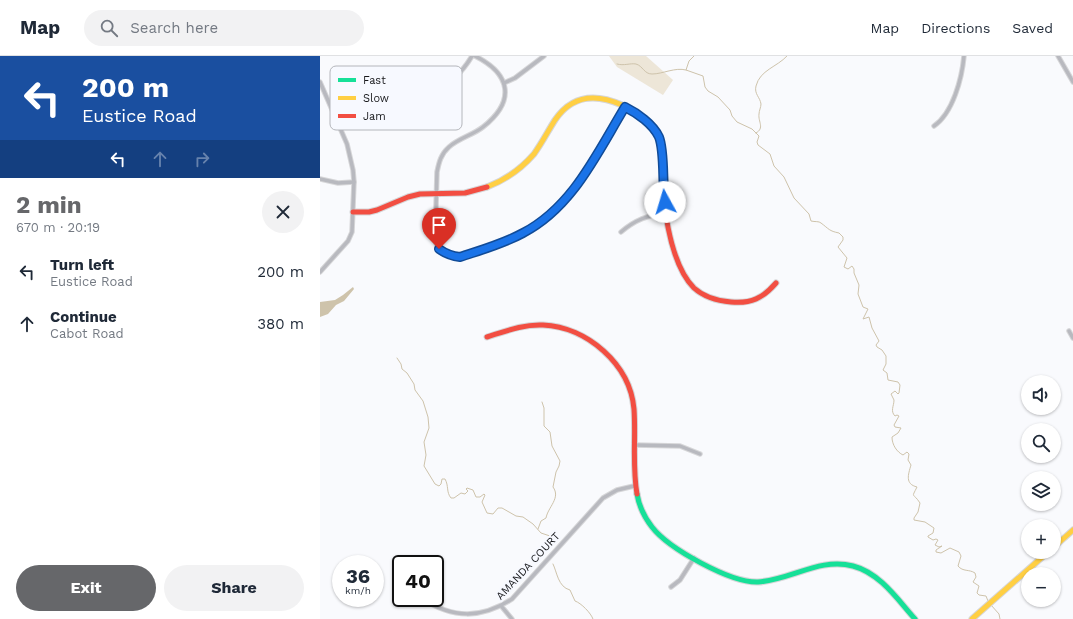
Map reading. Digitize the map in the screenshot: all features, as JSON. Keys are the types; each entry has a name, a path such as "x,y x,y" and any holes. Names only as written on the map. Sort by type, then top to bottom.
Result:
{"street":[{"path":"462,70 472,56"},
{"path":"475,56 493,66 498,72 504,83 505,96 495,116 482,128 450,146 441,157 437,172 435,241 439,249 449,255 460,257 509,240 524,233 542,221 565,200 582,180 625,107"},
{"path":"504,83 515,78 544,56"},
{"path":"934,126 941,119 955,94 961,78 964,56"},
{"path":"1058,56 1073,82"},
{"path":"320,82 330,104"},
{"path":"353,212 373,212 411,196 421,194 460,194 487,188 509,177 536,152 558,116 564,109 578,100 598,97 614,100 642,118 658,136 662,149 663,192 670,233 684,275 693,287 698,292 711,298 746,303 752,302 769,292 776,283"},
{"path":"320,272 348,241 352,232 353,170 347,144 341,130"},
{"path":"320,179 338,183 354,182"},
{"path":"621,232 634,222 643,218 653,214 666,212"},
{"path":"487,337 529,326 551,326 582,336 600,347 617,365 628,386 634,409 634,486 636,496 643,513 654,529 668,542 694,558 731,577 751,582 772,580 825,564 837,563 854,566 869,572 878,579 915,619"},
{"path":"1069,331 1073,338"},
{"path":"634,445 680,446 700,454"},
{"name":"AMANDA COURT","path":"435,607 453,616 478,617 487,615 502,607 512,599 603,498 617,490 634,486"},
{"path":"1061,541 1073,530"},
{"path":"671,587 680,580 694,558"},
{"path":"972,619 1040,559"},
{"path":"502,607 512,619"}],"shaded area":[{"path":"609,56 646,56 673,80 663,95 617,67"},
{"path":"353,287 354,289 344,301 336,305 328,314 320,317 320,302 335,300"}],"waterway":[{"path":"694,56 689,61 686,70 703,76 705,87 708,91 718,97 730,110 732,116 737,122 752,129 759,136 757,142 758,145 770,154 774,166 784,177 794,198 809,214 811,221 820,222 831,231 839,233 843,237 843,240 838,247 847,258 844,267 848,269 852,266 854,269 859,285 858,294 863,307 868,309 863,319 869,317 872,328 879,341 876,345 886,356 886,364 883,370 887,373 888,380 898,382 900,385 899,393 898,394 895,391 891,394 894,400 893,412 895,416 899,416 894,425 895,427 901,428 898,433 892,437 892,440 895,448 899,452 903,455 907,452 909,454 908,460 911,465 908,479 913,486 917,487 914,495 920,503 914,520 925,522 934,528 933,533 928,537 933,540 938,540 935,545 939,547 942,546 936,550 936,552 941,553 950,548 959,552 961,556 958,566 962,569 975,573 976,577 973,582 979,586 977,593 979,595 986,596 988,601"},
{"path":"756,133 761,127 759,117 761,104 756,93 758,81 765,72 787,56"},
{"path":"617,64 636,64 649,74 678,69 686,70"},
{"path":"397,358 402,369 407,373 414,384 415,390 423,401 428,417 429,428 424,442 426,455 424,466 435,484 439,486 442,479 445,479 451,498 454,498 461,493 465,494 468,491 466,489 467,488 473,490 476,497 480,497 484,494 485,495 482,502 487,513 493,514 498,508 502,508 516,516 523,517 533,524 541,533 550,536 553,545"},
{"path":"538,529 541,521 546,518 555,499 556,495 553,487 560,461 552,446 550,432 544,426 544,408 542,402"},
{"path":"553,564 560,583 570,590 575,601 586,608 593,619"},
{"path":"991,605 999,614 1000,619"}],"traffic: fast":[{"path":"637,494 645,516 660,536 686,554 717,571 746,581 758,582 829,564 853,566 863,570 880,581 915,619"}],"traffic: slow":[{"path":"487,187 512,174 524,164 537,150 555,120 569,105 577,101 593,98 612,101 631,110 642,118 658,136 661,145 663,163 663,193"},
{"path":"1061,541 1073,530"},
{"path":"972,619 1040,559"}],"traffic: jam":[{"path":"353,212 369,212 377,210 408,197 420,194 465,193 487,187"},
{"path":"663,193 666,217 672,244 681,268 694,288 711,298 721,301 745,302 756,299 766,293 776,283"},
{"path":"487,337 508,330 543,325 559,327 575,333 604,351 615,363 624,377 631,393 634,409 635,473 637,494"}],"route":[{"path":"439,249 445,254 460,257 509,240 524,233 542,221 565,200 582,180 625,107 642,118 658,136 662,149 663,192 665,202"}]}
